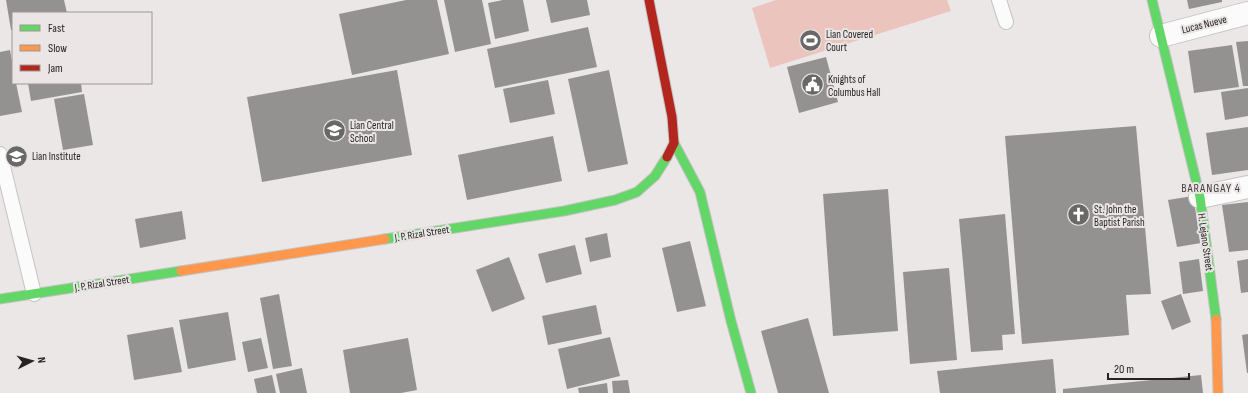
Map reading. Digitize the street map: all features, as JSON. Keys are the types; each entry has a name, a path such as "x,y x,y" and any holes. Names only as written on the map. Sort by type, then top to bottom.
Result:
{"main road":[{"path":"649,0 672,117 674,143 700,192 731,321 751,393"},
{"name":"H. Lejano Street","path":"1152,0 1200,197 1217,325 1218,393"},
{"name":"J. P. Rizal Street","path":"0,299 556,212 608,201 637,192 655,176 674,143"}],"street":[{"name":"Lucas Nueve","path":"1161,36 1248,13"},
{"path":"1200,197 1248,187"}],"lane":[{"path":"999,0 1006,22"},
{"path":"0,154 34,294"}],"shaded area":[{"name":"Lian Covered Court","path":"776,0 947,0 951,11 770,68 752,8"}],"building":[{"path":"6,0 64,0 67,12 12,12 11,30"},
{"path":"406,0 437,0 449,54 352,75 339,14"},
{"path":"444,0 482,0 491,44 455,52"},
{"path":"503,0 523,0 529,31 495,39 488,3"},
{"path":"546,0 587,0 590,15 551,23"},
{"path":"1187,0 1222,0 1222,2 1189,9"},
{"path":"588,27 597,67 495,88 487,49"},
{"path":"1248,41 1248,86 1243,86 1236,42"},
{"path":"1232,45 1239,87 1194,93 1188,51"},
{"path":"10,50 12,61 12,84 16,84 22,112 0,116 0,52"},
{"name":"Knights of Columbus Hall","path":"826,57 838,102 799,113 787,67"},
{"path":"397,70 412,155 262,182 247,97"},
{"path":"609,70 628,164 588,172 568,79"},
{"path":"548,80 555,114 510,123 503,89"},
{"path":"28,84 81,84 82,92 31,101"},
{"path":"1248,88 1248,116 1225,120 1221,92"},
{"path":"84,94 93,145 63,150 54,99"},
{"name":"St. John the Baptist Parish","path":"1136,126 1151,294 1126,295 1129,335 1022,344 1005,136"},
{"path":"1248,127 1248,170 1212,175 1206,133"},
{"path":"553,136 562,181 467,200 458,155"},
{"path":"888,189 898,331 833,336 823,194"},
{"path":"1193,196 1201,243 1177,247 1168,200"},
{"path":"1248,202 1248,250 1229,252 1222,205"},
{"path":"182,211 186,239 140,248 135,219"},
{"path":"1005,214 1015,334 1002,335 1003,350 971,352 959,219"},
{"path":"607,233 611,257 590,262 585,238"},
{"path":"690,241 706,306 677,312 662,248"},
{"path":"575,245 582,274 546,283 538,254"},
{"path":"509,257 525,299 492,312 476,270"},
{"path":"1199,259 1203,291 1183,294 1179,262"},
{"path":"1248,259 1248,292 1241,293 1237,261"},
{"path":"949,268 957,360 910,364 903,272"},
{"path":"279,294 292,366 273,369 260,298"},
{"path":"1181,294 1191,322 1172,330 1161,301"},
{"path":"596,305 602,334 548,345 542,316"},
{"path":"228,312 236,360 188,369 179,320"},
{"path":"808,318 829,393 778,393 761,331"},
{"path":"173,327 182,372 134,380 127,335"},
{"path":"1248,334 1248,373 1247,373 1242,335"},
{"path":"610,337 620,376 567,389 558,349"},
{"path":"261,338 268,368 248,372 242,342"},
{"path":"408,338 417,390 401,393 350,393 343,350"},
{"path":"1053,359 1056,393 940,393 937,371"},
{"path":"302,368 307,393 280,393 276,374"},
{"path":"272,375 276,393 257,393 254,379"},
{"path":"1201,375 1203,393 1063,393 1063,389"},
{"path":"628,380 630,393 613,393 612,381"},
{"path":"607,383 608,393 579,393 578,388"}],"traffic: fast":[{"path":"1152,0 1200,197 1216,319"},
{"path":"674,143 700,192 731,321 751,393"},
{"path":"385,239 564,211 615,200 637,192 655,176 667,157"},
{"path":"0,299 181,271"}],"traffic: slow":[{"path":"181,271 385,239"},
{"path":"1216,319 1218,393"}],"traffic: jam":[{"path":"649,0 672,117 674,143 667,157"}],"place":[{"name":"Lian Covered Court","path":"811,40"},
{"name":"Knights of Columbus Hall","path":"812,85"},
{"name":"Lian Central School","path":"335,131"},
{"name":"Lian Institute","path":"17,156"},
{"name":"St. John the Baptist Parish","path":"1078,215"}],"district":[{"name":"BARANGAY 4","path":"1211,188"}]}
